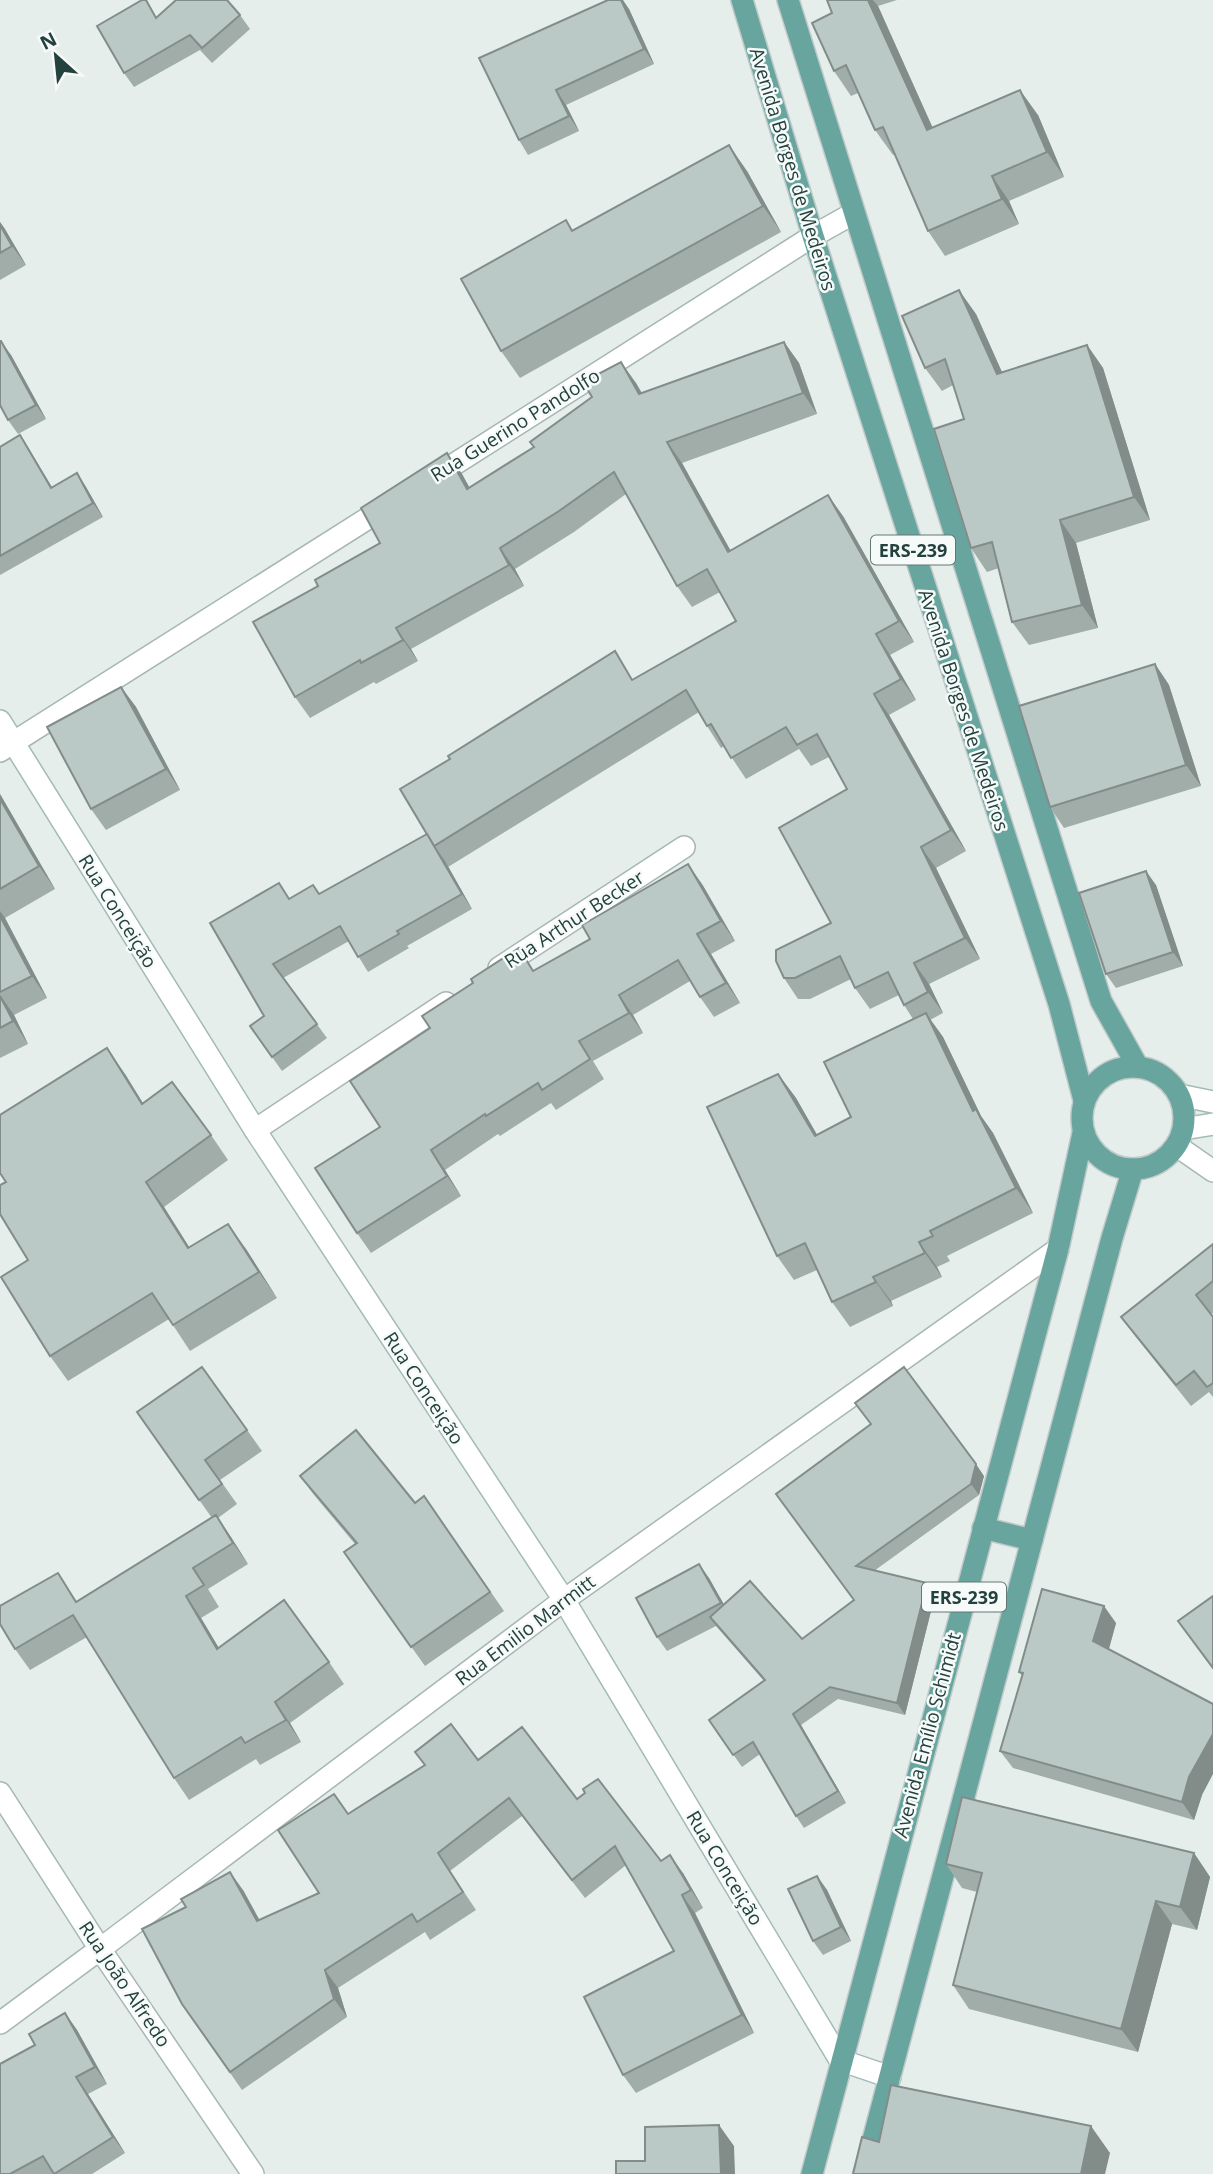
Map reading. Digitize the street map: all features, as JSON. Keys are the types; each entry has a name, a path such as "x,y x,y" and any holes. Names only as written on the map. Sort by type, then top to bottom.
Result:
{"main road":[{"name":"Avenida Borges de Medeiros","path":"742,0 813,236 1059,1004 1084,1100"},
{"name":"ERS-239","path":"788,0 1101,1001 1139,1067"},
{"path":"1139,1067 1155,1071 1169,1081 1180,1096 1184,1112 1180,1137 1165,1158 1150,1167 1133,1170 1116,1167 1101,1159 1090,1147 1083,1133 1081,1116 1084,1100 1093,1085 1106,1074 1121,1068 1139,1067"},
{"name":"Avenida Emílio Schimidt","path":"811,2174 1058,1249 1083,1133"},
{"name":"ERS-239","path":"864,2174 1112,1238 1133,1170"},
{"path":"983,1528 1032,1540"}],"street":[{"name":"Rua Guerino Pandolfo","path":"7,747 813,236 855,213"},
{"name":"Rua Conceição","path":"0,721 7,747 564,1600 840,2060"},
{"name":"Rua Arthur Becker","path":"487,976 684,847"},
{"path":"255,1130 464,991"},
{"path":"1180,1096 1213,1102"},
{"path":"1213,1124 1180,1137 1213,1171"},
{"name":"Rua Emilio Marmitt","path":"0,2023 564,1600 1058,1249"},
{"name":"Rua João Alfredo","path":"0,1793 100,1949 253,2174"},
{"path":"840,2060 890,2077"}],"building":[{"path":"146,0 156,18 176,0 227,0 240,15 202,48 190,35 124,73 97,26"},
{"path":"608,0 621,0 644,49 556,90 569,116 519,140 479,58"},
{"path":"827,0 868,0 927,130 1020,90 1047,152 992,176 1002,199 928,231 883,127 875,130 846,65 834,71 812,23 832,13"},
{"path":"729,145 763,206 501,351 461,279 566,220 572,231"},
{"path":"0,225 12,246 0,253"},
{"path":"959,290 997,374 1087,345 1134,497 1060,520 1082,605 1012,622 992,542 971,548 934,429 964,419 945,359 925,368 902,316"},
{"path":"0,341 36,405 8,420 0,405"},
{"path":"784,342 803,393 667,442 728,552 828,495 899,621 876,634 901,679 874,694 951,830 921,847 965,938 914,963 928,992 904,1005 888,972 855,988 840,956 795,978 784,978 776,961 776,950 831,923 779,828 847,789 817,734 797,745 786,727 731,758 711,724 707,726 686,690 434,846 400,789 615,651 632,680 736,621 707,569 677,586 614,472 500,548 509,565 396,628 403,640 361,663 360,660 295,697 253,622 318,586 315,580 380,543 361,508 447,453 467,489 534,447 530,442 592,397 583,382 621,362 639,394"},
{"path":"20,435 51,488 77,473 93,503 0,556 0,447"},
{"path":"1155,664 1186,765 1050,807 1019,706"},
{"path":"121,687 166,769 91,809 47,727"},
{"path":"0,799 39,866 0,889"},
{"path":"427,834 462,894 358,957 340,926 273,964 317,1024 272,1057 250,1026 264,1016 210,923 279,883 289,899 313,885 319,894"},
{"path":"688,864 721,921 697,934 726,983 700,997 678,960 619,995 629,1013 579,1041 590,1059 542,1090 538,1083 431,1150 447,1176 357,1233 315,1168 380,1127 350,1081 430,1028 422,1016 473,983 471,979 519,948 533,971 590,939 582,925"},
{"path":"1146,871 1173,952 1106,974 1079,893"},
{"path":"0,916 32,976 0,992"},
{"path":"0,996 13,1021 0,1028"},
{"path":"926,1013 973,1111 976,1109 1016,1188 930,1231 933,1236 919,1242 925,1253 873,1277 876,1282 832,1302 805,1243 777,1256 707,1107 778,1074 815,1136 851,1117 824,1062"},
{"path":"107,1048 142,1104 172,1082 211,1135 146,1182 188,1248 228,1224 259,1272 173,1325 152,1293 50,1356 1,1277 28,1260 0,1214 0,1185 6,1182 0,1173 0,1115"},
{"path":"1213,1244 1213,1281 1196,1295 1213,1317 1213,1383 1207,1387 1194,1371 1176,1385 1121,1317"},
{"path":"202,1367 247,1430 205,1460 222,1484 199,1500 137,1412"},
{"path":"904,1367 976,1464 971,1484 856,1566 927,1583 897,1703 830,1687 793,1714 838,1791 796,1816 753,1742 733,1755 709,1720 765,1680 710,1617 750,1581 802,1639 854,1600 776,1494 871,1424 855,1403"},
{"path":"356,1430 415,1503 424,1496 490,1592 411,1647 344,1552 357,1543 300,1476"},
{"path":"216,1515 233,1543 193,1568 204,1585 186,1596 217,1649 284,1600 329,1662 275,1702 286,1720 245,1743 241,1737 174,1778 73,1615 15,1649 0,1624 0,1606 58,1573 76,1602"},
{"path":"699,1564 721,1603 657,1637 636,1598"},
{"path":"1042,1589 1104,1606 1093,1641 1213,1704 1213,1734 1189,1777 1182,1802 1000,1751 1023,1673 1019,1672"},
{"path":"1213,1596 1213,1668 1178,1621"},
{"path":"451,1724 478,1760 522,1727 577,1799 585,1793 583,1789 598,1779 661,1861 670,1855 691,1890 682,1895 742,2015 623,2075 584,1997 674,1951 615,1846 572,1880 509,1798 438,1853 463,1892 417,1922 412,1914 325,1970 334,1999 230,2072 182,2004 142,1929 186,1907 181,1899 230,1872 257,1921 319,1893 278,1830 334,1794 348,1814 425,1765 415,1752"},
{"path":"962,1797 1194,1853 1180,1907 1156,1901 1121,2029 953,1985 982,1873 946,1864"},
{"path":"817,1876 841,1927 813,1941 788,1889"},
{"path":"65,2013 95,2067 76,2077 113,2137 54,2174 43,2156 10,2174 0,2174 0,2064 35,2045 29,2034"},
{"path":"891,2085 1091,2126 1081,2174 853,2174 862,2137 879,2142"},
{"path":"719,2125 721,2174 616,2174 616,2161 645,2161 645,2127"}]}
